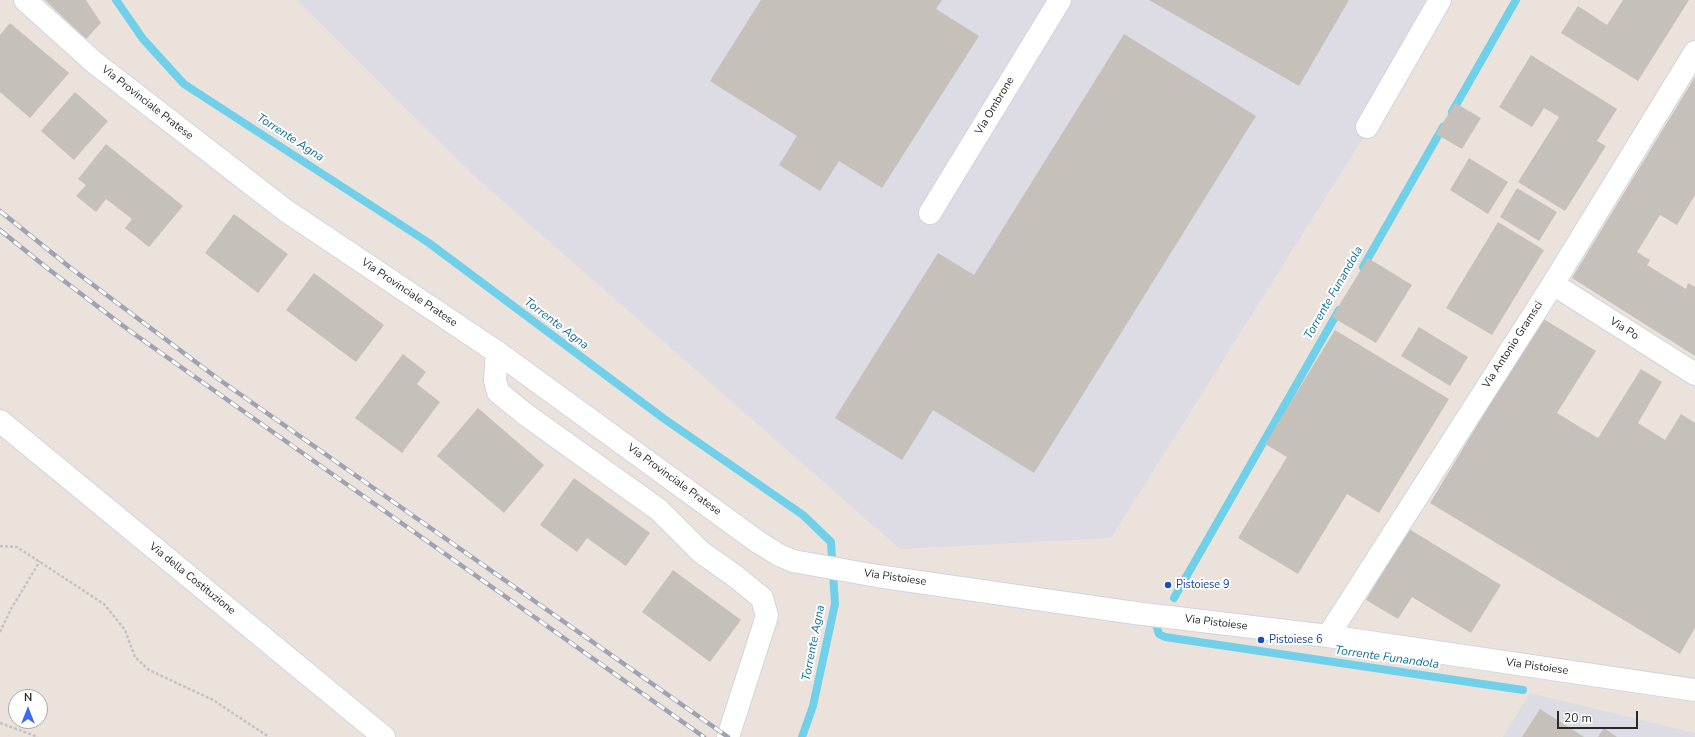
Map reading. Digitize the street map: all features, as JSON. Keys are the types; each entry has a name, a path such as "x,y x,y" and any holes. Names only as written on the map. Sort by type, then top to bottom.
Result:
{"street":[{"name":"Via Provinciale Pratese","path":"24,0 95,63 285,210 497,352 758,542 779,555 809,565"},
{"name":"Via Ombrone","path":"930,213 1060,0"},
{"path":"1367,127 1440,0"},
{"name":"Via Antonio Gramsci","path":"1328,636 1552,284 1695,52"},
{"name":"Via Po","path":"1552,284 1695,374"},
{"path":"497,352 495,380 498,392 525,414 659,510 701,552 735,576 762,598 767,616 728,737"},
{"name":"Via della Costituzione","path":"0,421 384,737"},
{"name":"Via Pistoiese","path":"809,565 1135,613 1328,636 1695,690"}],"path":[{"path":"0,546 17,546 104,604 125,630 135,656 149,670 213,700 269,737"},
{"path":"0,632 11,610 40,561"},
{"path":"0,723 38,737"}],"shaded area":[{"path":"297,0 1450,0 1111,538 900,549 472,174"},
{"path":"1530,693 1695,733 1695,737 1503,737"}],"building":[{"path":"45,0 86,0 101,23 86,39"},
{"path":"761,0 942,0 936,9 979,36 882,188 839,161 820,191 779,165 797,136 710,81"},
{"path":"1149,0 1349,0 1299,86"},
{"path":"1623,0 1689,0 1638,81 1561,33 1578,6 1607,25"},
{"path":"10,23 69,73 30,118 0,92 0,35"},
{"path":"1124,34 1256,116 1034,473 933,410 902,460 835,418 938,253 974,275"},
{"path":"1531,55 1617,109 1597,141 1606,146 1565,211 1518,182 1559,117 1544,108 1532,127 1499,107"},
{"path":"1695,77 1695,195 1677,225 1660,215 1637,252 1650,260 1647,265 1686,289 1688,283 1695,287 1695,356 1572,278"},
{"path":"75,92 108,121 74,160 41,131"},
{"path":"1455,103 1481,118 1462,149 1436,134"},
{"path":"106,144 183,206 149,247 125,228 132,219 106,199 96,212 76,196 86,185 78,179"},
{"path":"1469,158 1508,182 1488,214 1450,190"},
{"path":"1517,188 1557,212 1539,241 1500,217"},
{"path":"234,214 288,254 258,293 205,253"},
{"path":"1498,222 1544,250 1492,335 1446,308"},
{"path":"1368,258 1412,285 1376,343 1332,317"},
{"path":"314,273 384,325 356,362 286,310"},
{"path":"1542,318 1596,351 1557,413 1598,438 1641,369 1662,382 1638,423 1665,440 1681,414 1695,423 1695,628 1680,654 1430,503"},
{"path":"1419,327 1468,357 1450,386 1401,356"},
{"path":"1335,330 1449,399 1379,513 1347,494 1298,574 1238,538 1287,457 1265,444"},
{"path":"403,354 426,372 417,384 440,402 402,453 355,418"},
{"path":"478,408 544,465 504,513 437,456"},
{"path":"574,478 650,533 626,566 587,538 577,552 540,525"},
{"path":"1409,529 1501,585 1471,633 1412,597 1398,619 1366,600"},
{"path":"673,570 741,620 710,662 642,612"},
{"path":"1540,709 1584,737 1522,737"},
{"path":"1604,728 1617,737 1598,737"}],"waterway":[{"name":"Torrente Agna","path":"116,0 143,39 184,84 429,243 663,418 803,515 831,542 835,604 813,706 802,737"},
{"name":"Torrente Funandola","path":"1452,112 1516,0"},
{"name":"Torrente Funandola","path":"1363,267 1443,127"},
{"name":"Torrente Funandola","path":"1174,598 1339,310"},
{"name":"Torrente Funandola","path":"1157,628 1159,634 1165,637 1523,690"}],"railway":[{"path":"0,211 72,269 217,378 728,737"},
{"path":"0,230 130,331 704,737"}],"place":[{"name":"Pistoiese 9","path":"1168,585"},
{"name":"Pistoiese 6","path":"1261,640"}]}
